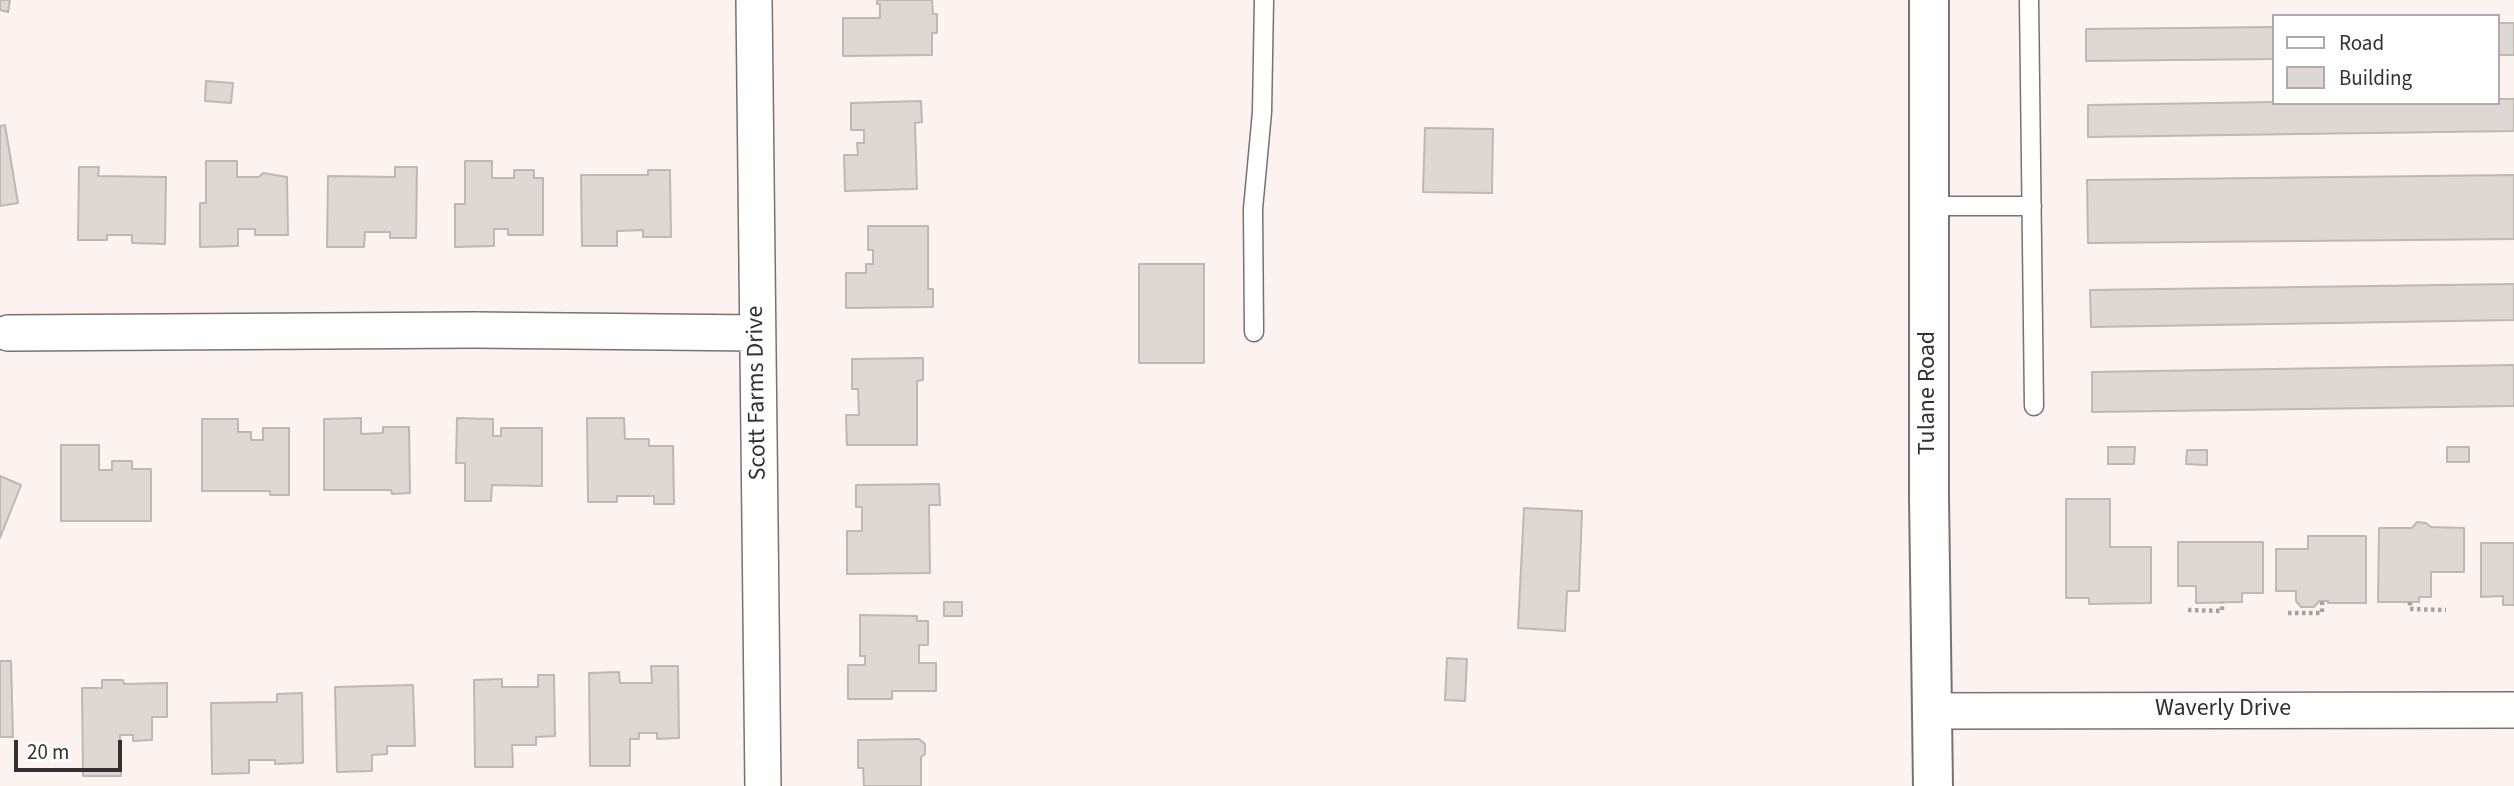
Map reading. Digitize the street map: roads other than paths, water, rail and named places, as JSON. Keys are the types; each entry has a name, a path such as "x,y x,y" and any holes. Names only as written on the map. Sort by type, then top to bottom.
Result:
{"street":[{"name":"Scott Farms Drive","path":"754,0 763,786"},
{"name":"Tulane Road","path":"1929,0 1933,786"},
{"path":"8,333 474,330 757,333"},
{"name":"Waverly Drive","path":"1931,711 2514,710"}],"lane":[{"path":"1254,332 1253,209 1262,112 1264,0"},
{"path":"2029,0 2034,406"},
{"path":"1929,206 2032,206"}]}
